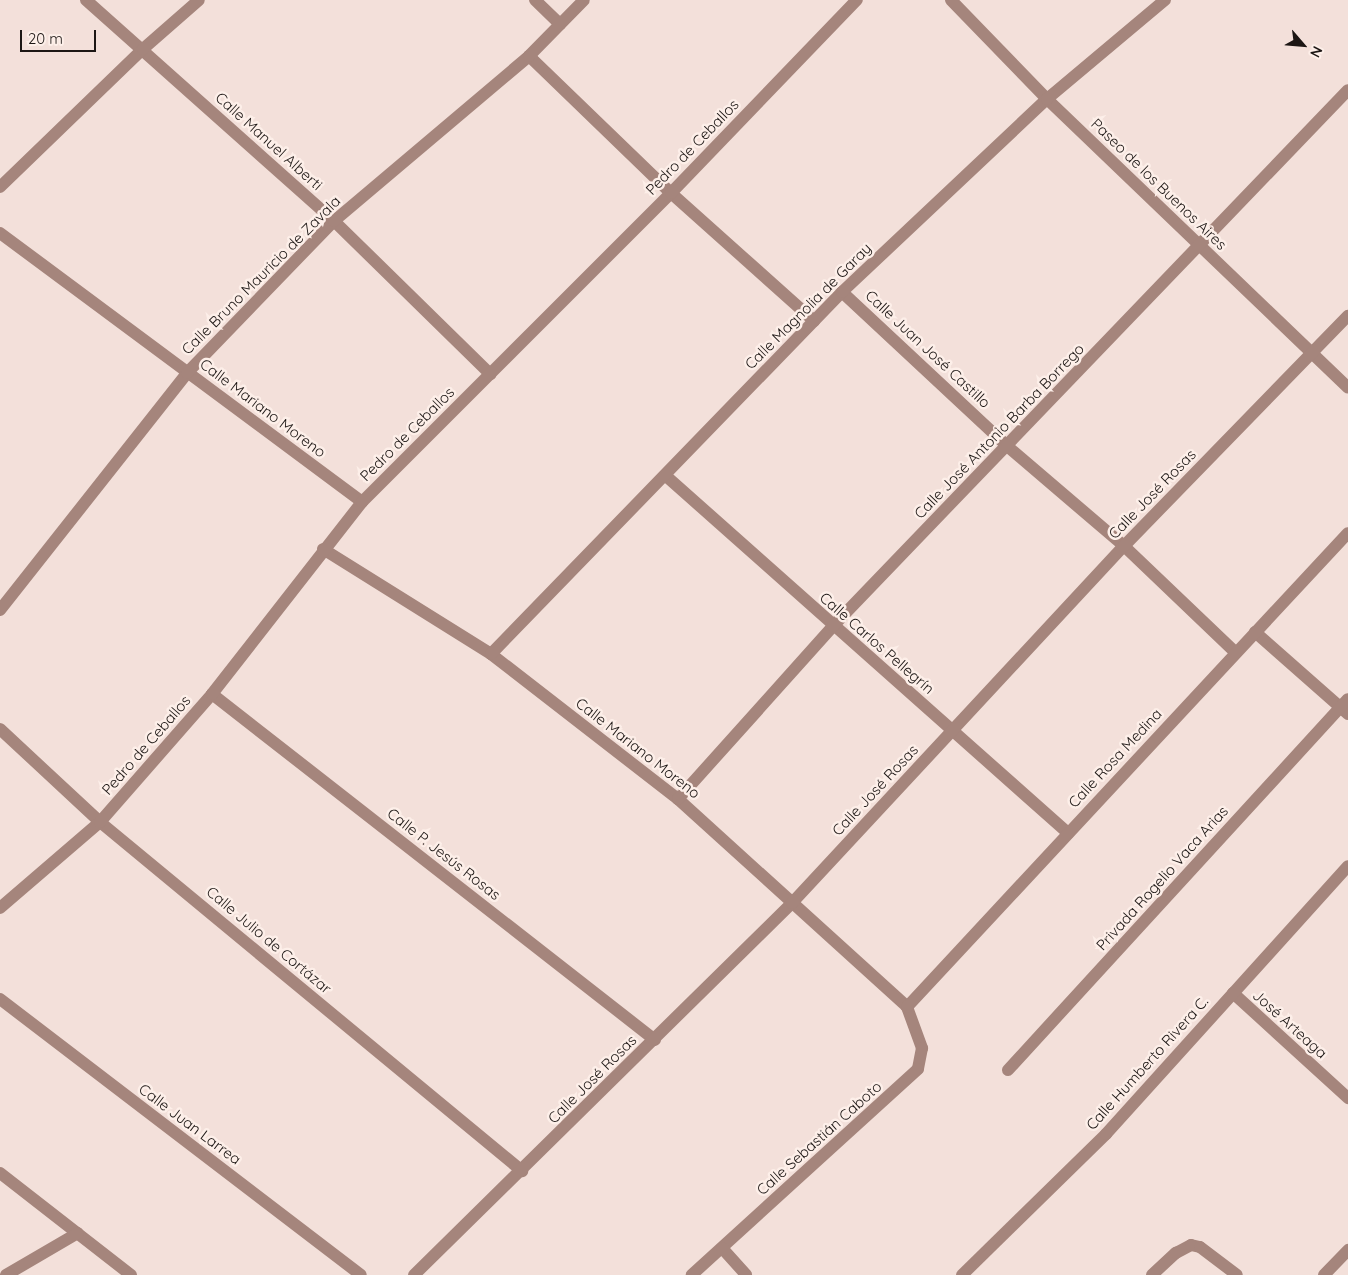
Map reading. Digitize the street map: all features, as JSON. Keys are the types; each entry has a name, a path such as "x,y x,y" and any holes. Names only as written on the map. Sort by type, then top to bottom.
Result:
{"street":[{"name":"Calle Manuel Alberti","path":"86,0 334,221 490,374"},
{"path":"0,187 143,49 199,0"},
{"path":"535,0 560,24"},
{"name":"Calle Bruno Mauricio de Zavala","path":"0,610 187,372 334,221 529,56 584,0"},
{"name":"Pedro de Ceballos","path":"0,908 100,822 212,694 323,549 362,502 671,192 857,0"},
{"name":"Paseo de los Buenos Aires","path":"951,0 1047,99 1348,388"},
{"name":"Calle Magnolia de Garay","path":"491,654 666,476 842,292 1047,99 1165,0"},
{"path":"529,56 671,192 814,321"},
{"name":"Calle José Antonio Barba Borrego","path":"678,799 833,626 1348,90"},
{"name":"Calle Mariano Moreno","path":"2,237 362,502"},
{"name":"Calle Juan José Castillo","path":"842,292 1007,446 1124,546 1235,652"},
{"name":"Calle José Rosas","path":"414,1275 522,1171 792,903 1124,546 1348,316"},
{"name":"Calle Carlos Pellegrín","path":"666,476 1068,833"},
{"name":"Calle Rosa Medina","path":"907,1007 1235,652 1348,533"},
{"name":"Calle Mariano Moreno","path":"323,549 491,654 678,799 907,1007"},
{"path":"1254,632 1345,707"},
{"name":"Calle P. Jesús Rosas","path":"212,694 655,1040"},
{"name":"Privada Rogelio Vaca Arias","path":"1008,1070 1345,707"},
{"name":"Calle Julio de Cortázar","path":"0,729 100,822 522,1171"},
{"name":"Calle Humberto Rivera C.","path":"962,1275 1106,1134 1348,866"},
{"name":"José Arteaga","path":"1233,994 1348,1098"},
{"name":"Calle Juan Larrea","path":"0,1000 361,1275"},
{"name":"Calle Sebastián Caboto","path":"692,1275 918,1069 922,1048 907,1007"},
{"path":"0,1173 131,1275"},
{"path":"6,1275 78,1233"},
{"path":"1152,1275 1176,1253 1191,1245 1200,1247 1237,1275"},
{"path":"722,1248 746,1275"},
{"path":"1324,1275 1348,1250"}]}
